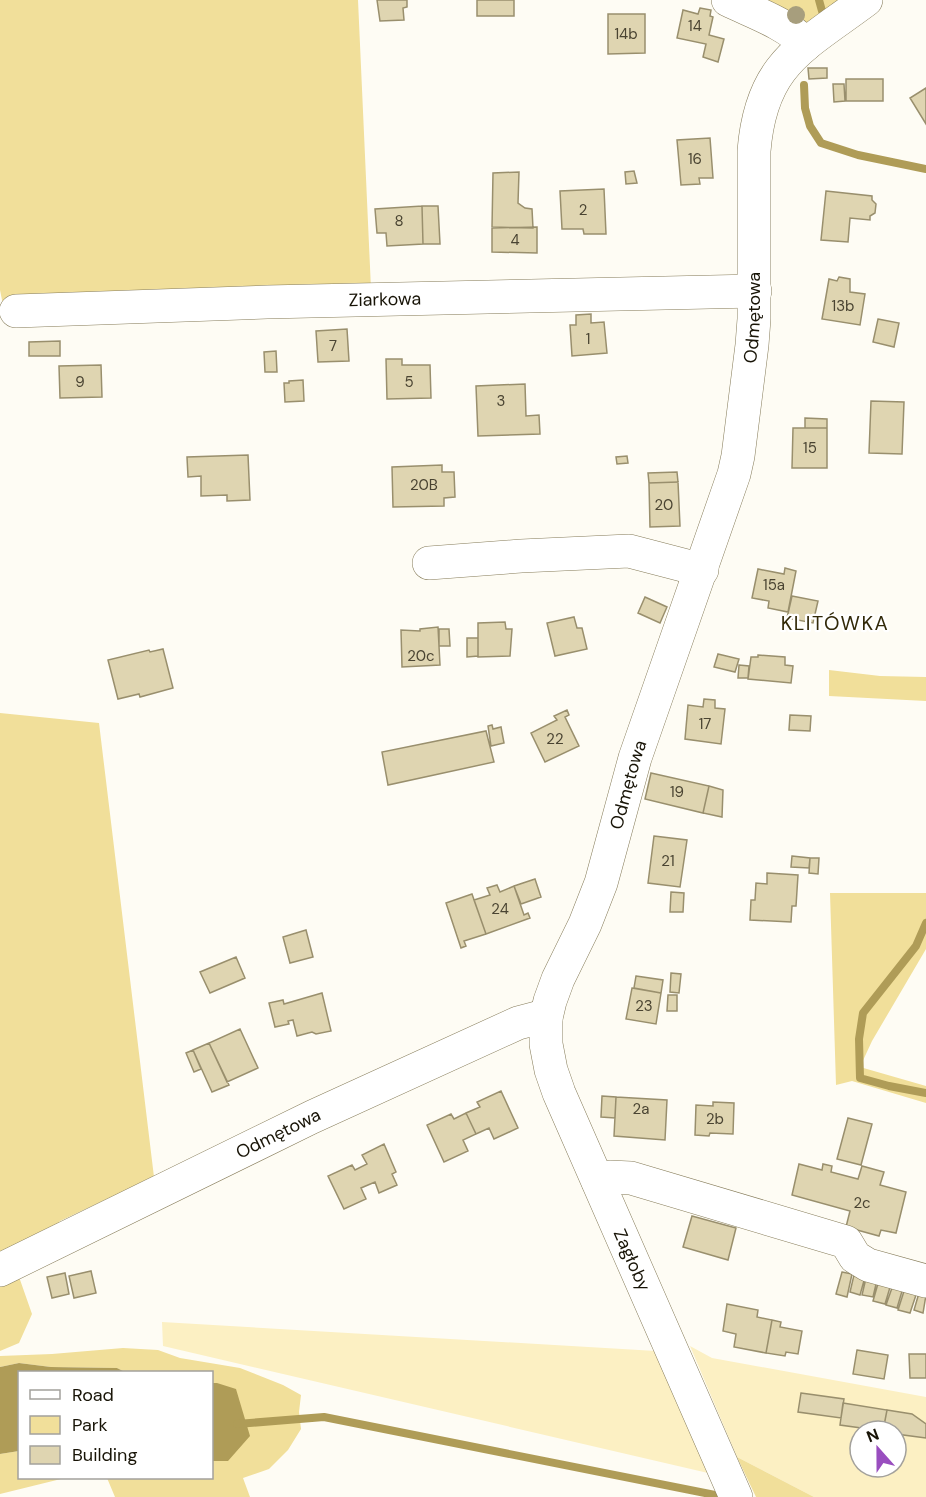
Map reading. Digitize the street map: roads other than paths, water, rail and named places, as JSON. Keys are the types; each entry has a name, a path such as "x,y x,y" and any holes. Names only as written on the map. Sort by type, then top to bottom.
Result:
{"street":[{"path":"728,0 783,25 806,44"},
{"name":"Odmętowa","path":"0,1270 312,1117 518,1023 546,1018 558,979 585,924 601,883 635,758 729,491 738,456 753,345 754,151 763,100 774,76 789,59 866,0"},
{"name":"Ziarkowa","path":"16,311 267,302 755,291"},
{"path":"429,563 521,556 630,552 702,570"},
{"name":"Zagłoby","path":"546,1018 546,1044 551,1070 736,1497"},
{"path":"598,1181 610,1177 631,1178 846,1242 855,1257 868,1265 926,1281"}],"waterway":[{"path":"819,0 822,11"},
{"path":"804,85 805,108 810,126 821,143 858,155 926,169"},
{"path":"926,923 916,946 863,1013 859,1039 860,1078 926,1093"},
{"path":"237,1424 324,1417 725,1497"}],"district":[{"name":"KLITÓWKA","path":"835,623"}]}
